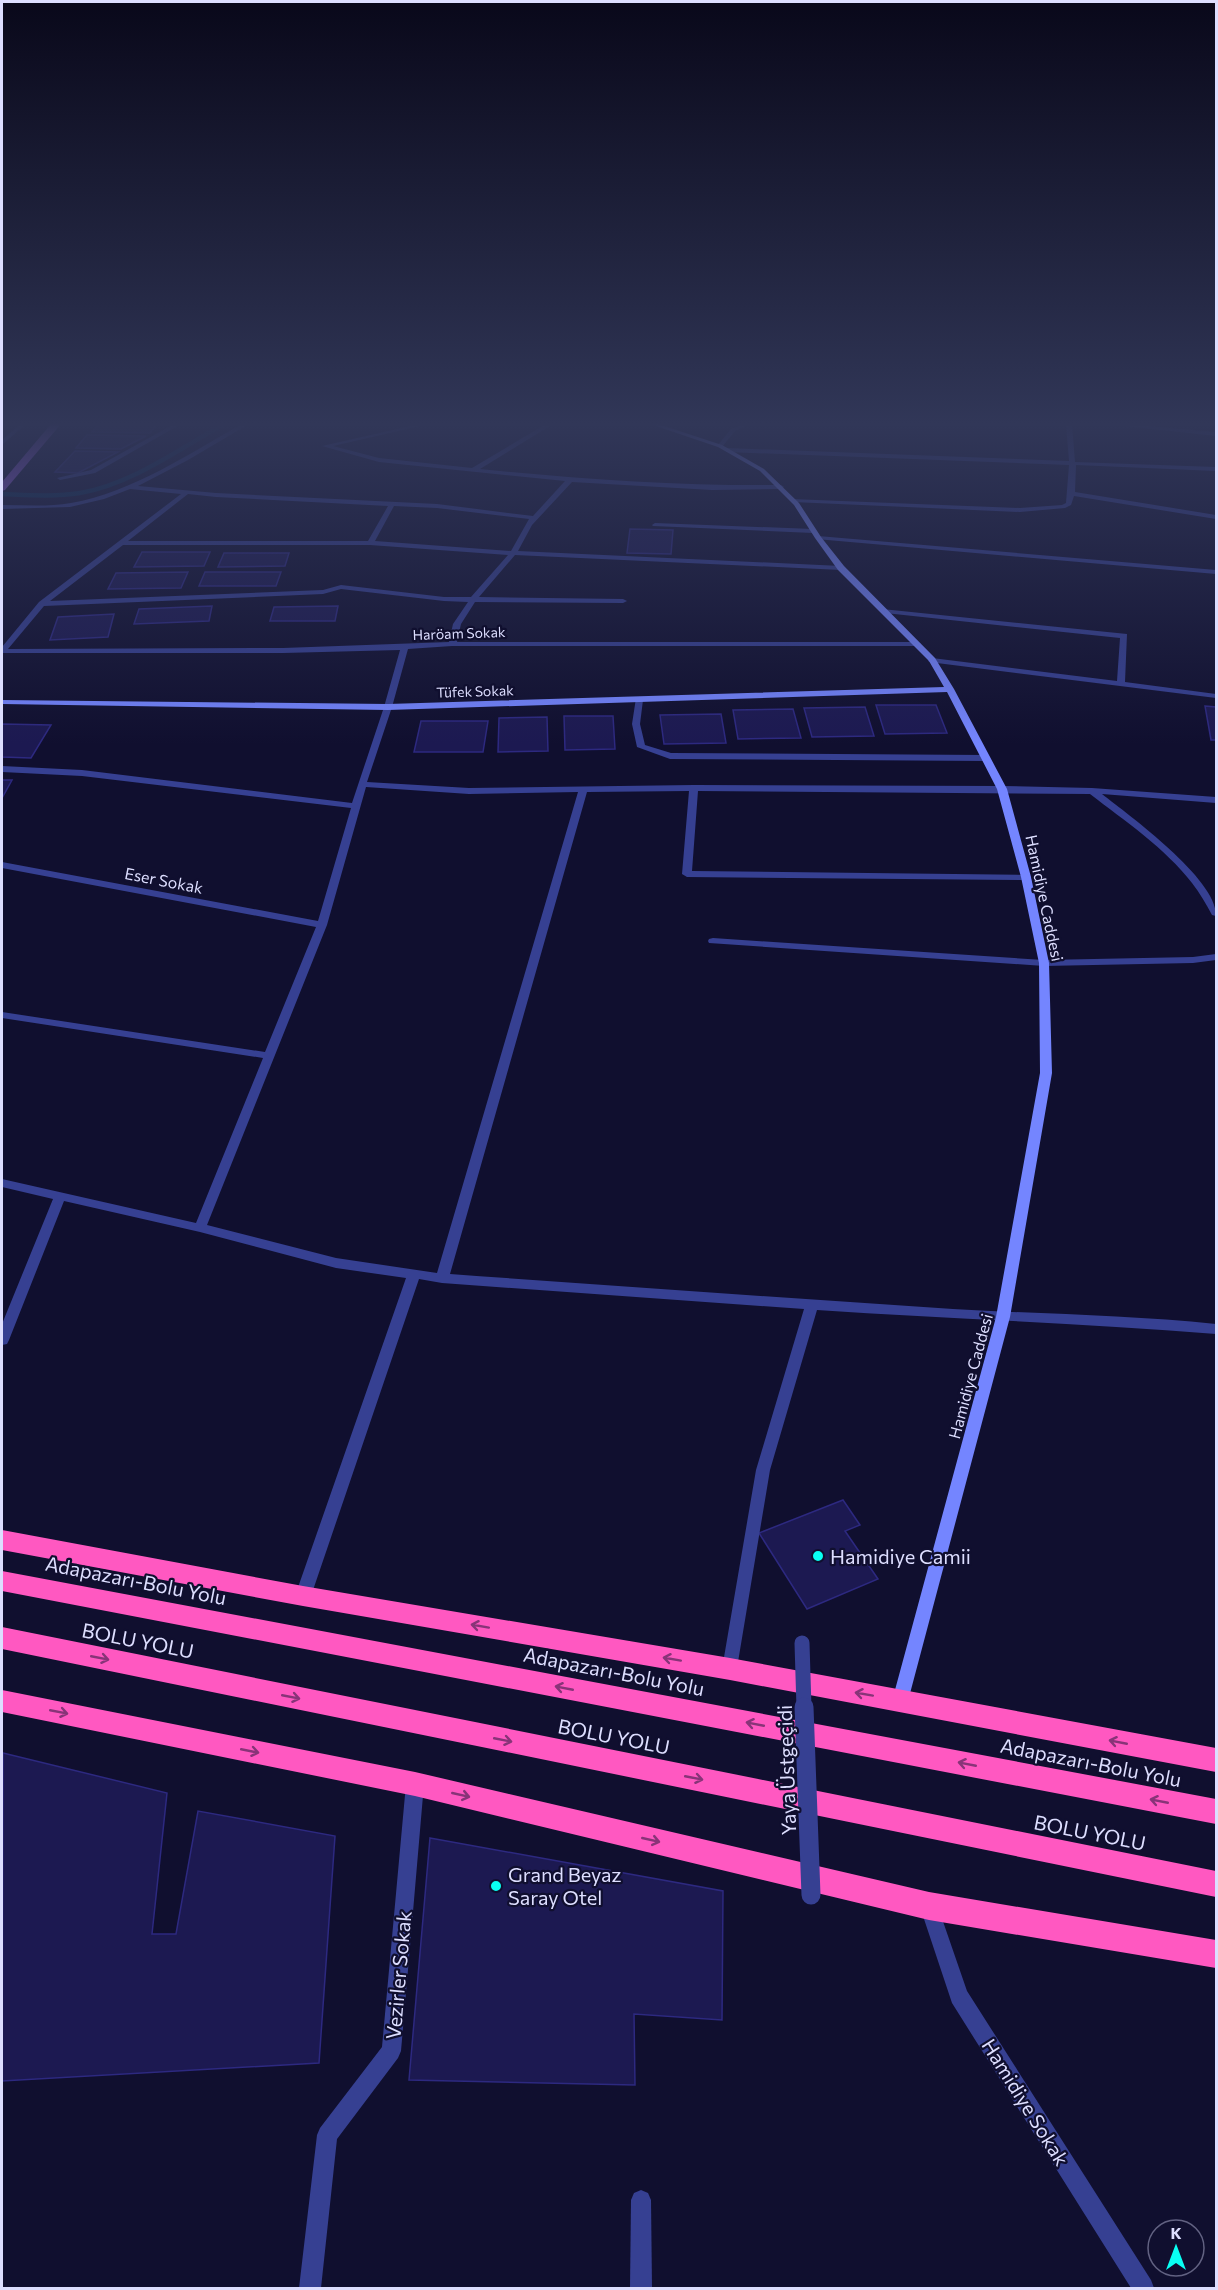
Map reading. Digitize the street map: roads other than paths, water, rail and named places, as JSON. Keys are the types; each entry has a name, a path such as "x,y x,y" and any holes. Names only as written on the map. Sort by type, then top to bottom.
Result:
{"highway":[{"path":"2,1540 303,1596 730,1669 1216,1760"},
{"name":"Adapazarı-Bolu Yolu","path":"2,1581 1216,1812"},
{"name":"BOLU YOLU","path":"2,1638 1216,1884"},
{"path":"2,1701 416,1784 929,1906 1216,1954"}],"street":[{"path":"2,651 42,604 138,531"},
{"path":"370,543 377,531"},
{"path":"452,644 457,624 473,599 513,553 526,531"},
{"path":"759,531 815,534 1216,572"},
{"name":"Hamidiye Caddesi","path":"813,531 841,568 932,660 950,689 1002,789 1026,877 1044,963 1046,1073 1003,1317 900,1701"},
{"path":"122,543 370,543 513,553 841,568"},
{"path":"42,604 323,592 341,587 444,599 623,601"},
{"path":"885,611 1124,636 1121,684"},
{"name":"Haröam Sokak","path":"2,651 404,648 452,644 917,644"},
{"path":"200,1228 322,924 404,648"},
{"path":"932,660 1216,696"},
{"name":"Tüfek Sokak","path":"2,702 388,707 950,689"},
{"path":"639,700 636,724 641,747 670,756 986,758"},
{"path":"2,769 82,773 356,806"},
{"path":"362,784 469,792 694,788 1002,789 1092,791 1216,800"},
{"path":"694,788 687,874 1026,877"},
{"path":"442,1278 583,790"},
{"path":"1092,791 1168,851 1211,901 1216,913"},
{"name":"Eser Sokak","path":"2,865 322,924"},
{"path":"712,940 1044,963 1194,960 1216,957"},
{"path":"2,1015 269,1056"},
{"path":"2,1183 200,1228 336,1263 442,1278 812,1305 1003,1317 1116,1321 1216,1329"},
{"path":"2,1340 60,1196"},
{"path":"303,1596 414,1274"},
{"path":"730,1669 763,1470 812,1305"},
{"name":"Yaya Üstgeçidi","path":"802,1643 811,1895"},
{"name":"Vezirler Sokak","path":"310,2289 327,2135 391,2051 416,1784"},
{"name":"Hamidiye Sokak","path":"929,1906 959,1996 1143,2289"},
{"path":"641,2200 641,2289"}],"place":[{"name":"Hamidiye Camii","path":"818,1556"},
{"name":"Grand Beyaz Saray Otel","path":"496,1886"}]}
